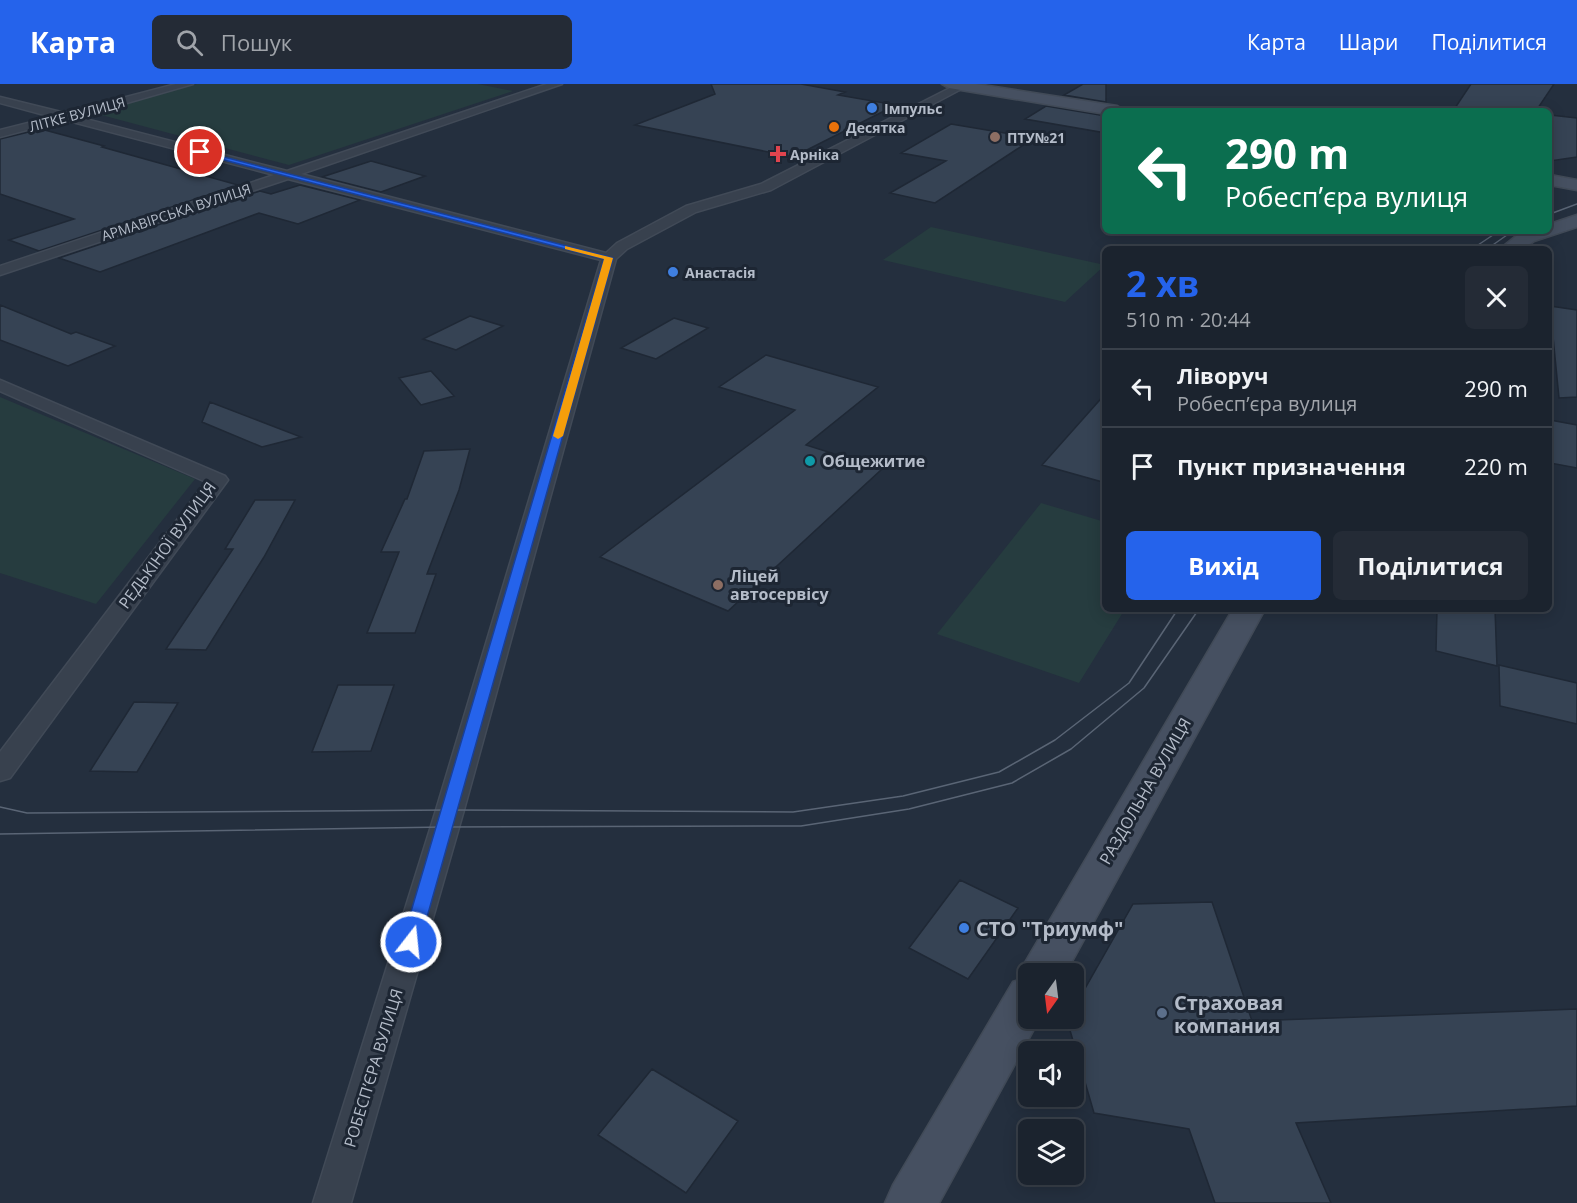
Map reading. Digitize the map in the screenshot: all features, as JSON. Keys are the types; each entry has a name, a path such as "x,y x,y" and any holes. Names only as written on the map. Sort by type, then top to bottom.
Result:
{"street":[{"name":"ЛІТКЕ ВУЛИЦЯ","path":"0,134 188,84"},
{"name":"АРМАВІРСЬКА ВУЛИЦЯ","path":"0,271 557,84"},
{"path":"0,100 609,258 622,246 691,209 766,187 955,85 1102,109"},
{"path":"1552,180 1577,185"},
{"path":"1552,229 1577,220"},
{"path":"1514,246 1536,234"},
{"name":"РОБЕСП’ЄРА ВУЛИЦЯ","path":"332,1203 450,810 609,258"},
{"name":"РЕДЬКІНОЇ ВУЛИЦЯ","path":"0,385 218,480 0,771"},
{"name":"РАЗДОЛЬНА ВУЛИЦЯ","path":"1048,963 1247,612"},
{"path":"911,1203 1018,1015"}],"green space":[{"path":"197,84 478,84 513,91 289,165 90,112"},
{"path":"931,227 1102,264 1102,268 1065,302 883,260"},
{"path":"0,397 195,479 96,604 0,573"},
{"path":"1041,503 1102,521 1102,612 1123,612 1079,683 937,634"}],"building":[{"path":"711,84 801,84 845,92 838,95 896,105 793,157 635,125 715,94"},
{"path":"1083,84 1106,84 1106,102 1064,95"},
{"path":"1471,84 1554,84 1538,108 1455,108"},
{"path":"1046,106 1102,115 1102,132 1025,119"},
{"path":"1552,115 1577,118 1577,157 1552,161"},
{"path":"951,124 1034,138 935,203 890,193 946,161 901,153"},
{"path":"41,129 238,185 39,251 9,240 74,219 0,194 0,139"},
{"path":"371,161 425,176 381,192 322,177"},
{"path":"300,185 360,200 298,224 259,213 100,272 59,258 260,191 271,194"},
{"path":"0,305 71,334 76,332 115,346 68,366 0,340"},
{"path":"1552,306 1577,310 1577,397 1559,398"},
{"path":"470,316 503,326 456,350 423,339"},
{"path":"674,318 708,328 656,359 621,348"},
{"path":"766,355 878,387 806,445 882,469 728,611 600,557 795,410 719,387"},
{"path":"431,371 454,396 421,405 399,378"},
{"path":"1102,398 1102,482 1042,465"},
{"path":"210,402 301,437 262,447 202,422"},
{"path":"1552,420 1577,425 1577,468 1552,463"},
{"path":"470,449 459,490 427,574 436,574 415,633 367,633 399,552 381,552 407,499 424,451"},
{"path":"255,500 295,500 264,557 206,650 166,649 233,549 225,549"},
{"path":"1437,612 1495,612 1497,666 1436,651"},
{"path":"1499,665 1577,683 1577,724 1500,706"},
{"path":"338,685 394,685 371,751 312,752"},
{"path":"134,702 178,703 137,772 90,771"},
{"name":"СТО \"Триумф\"","path":"960,880 1018,908 968,979 909,948"},
{"path":"1212,902 1252,1021 1577,1009 1577,1106 1296,1123 1331,1203 1215,1203 1189,1129 1094,1113 1084,1079 1084,1041 1073,1041 1070,1029 1084,1029 1084,990 1133,904"},
{"path":"652,1069 738,1121 686,1193 598,1135"}],"tram line":[{"path":"1552,213 1577,204"},
{"path":"1491,246 1510,234"},
{"path":"1476,246 1493,235"},
{"path":"0,807 27,813 450,810 793,812 903,796 999,772 1055,740 1129,683 1176,612"},
{"path":"0,834 445,827 801,826 909,809 1012,783 1071,749 1144,688 1197,612"}],"slow traffic":[{"path":"558,436 609,258 568,248"}],"place":[{"name":"Імпульс","path":"872,108"},
{"name":"Десятка","path":"834,127"},
{"name":"ПТУ№21","path":"995,137"},
{"name":"Арніка","path":"778,154"},
{"name":"Анастасія","path":"673,272"},
{"name":"Общежитие","path":"810,461"},
{"name":"Ліцей автосервісу","path":"718,585"},
{"name":"СТО \"Триумф\"","path":"964,928"},
{"name":"Страховая компания","path":"1162,1013"}],"route":[{"path":"200,152 609,258 411,942"}]}
